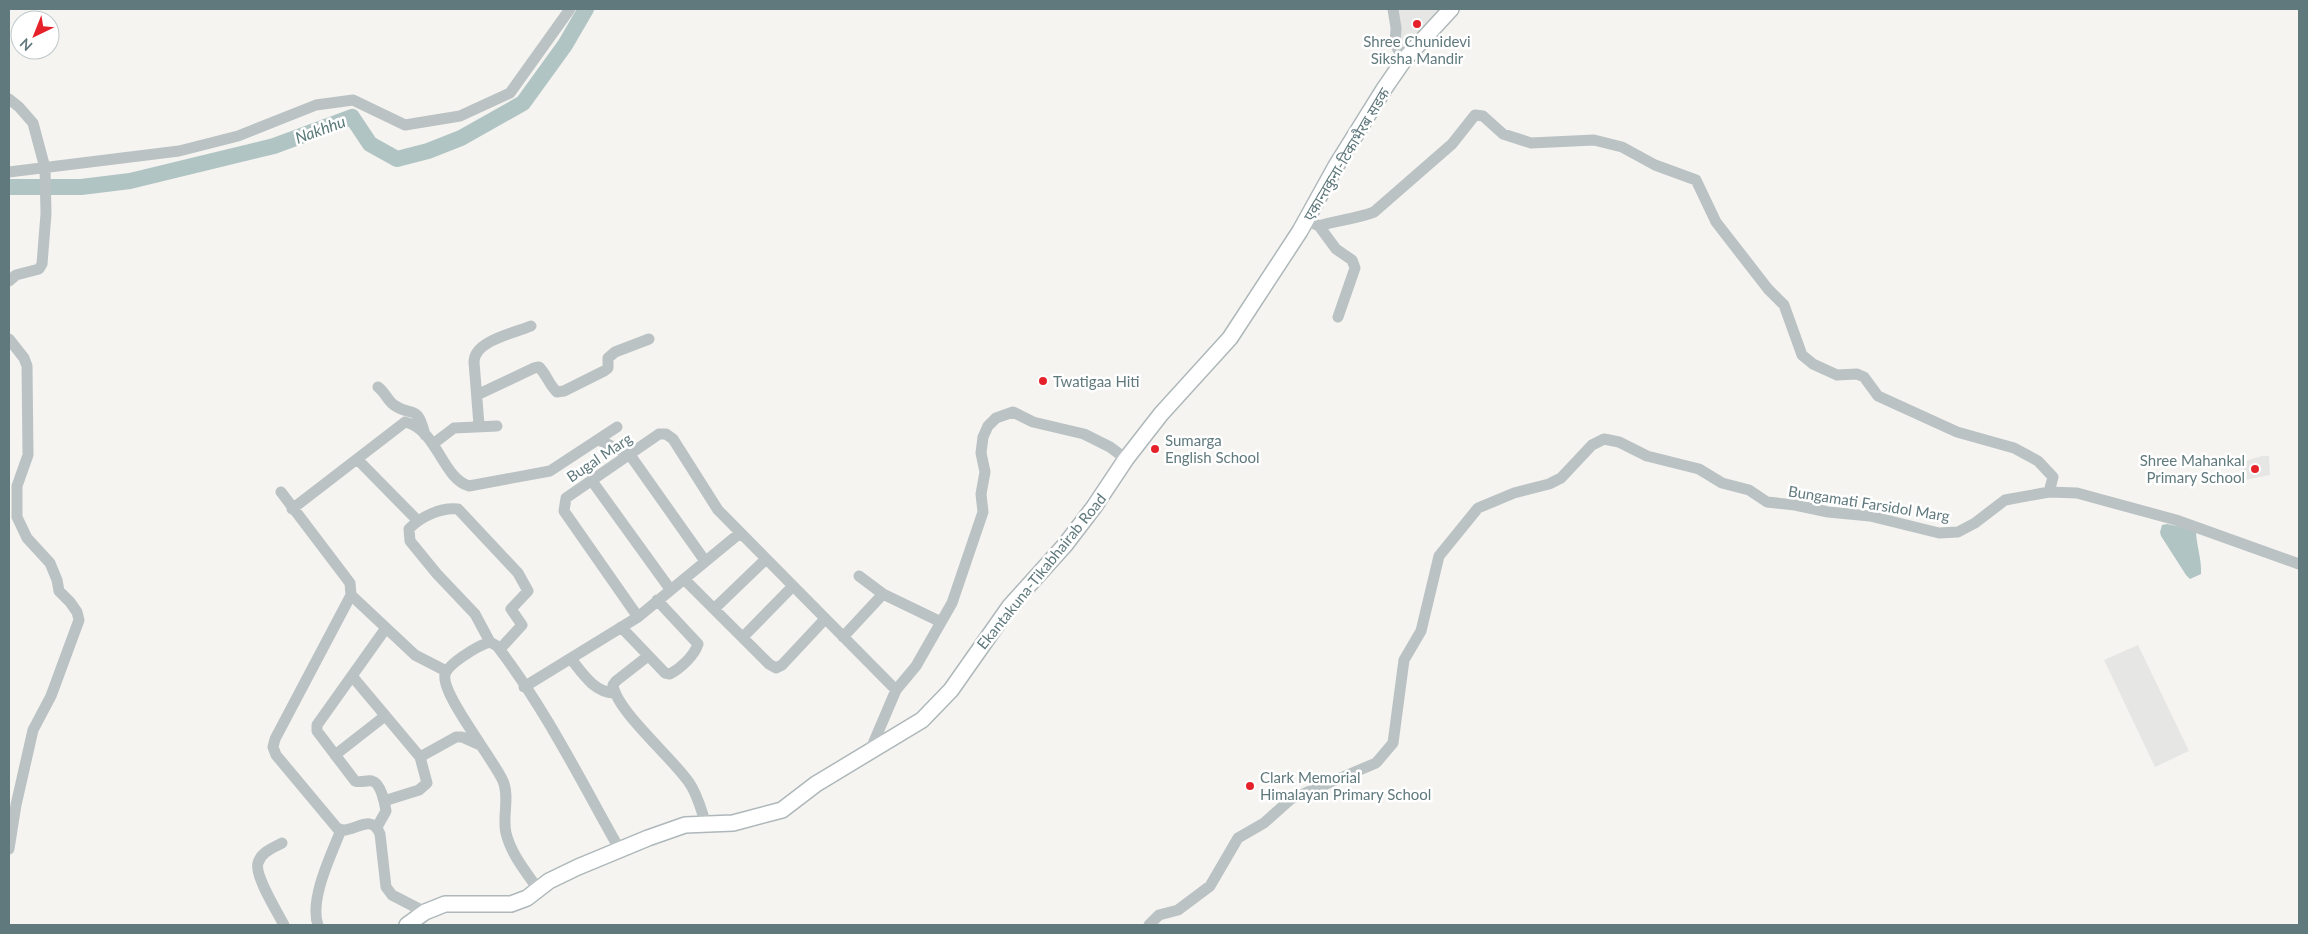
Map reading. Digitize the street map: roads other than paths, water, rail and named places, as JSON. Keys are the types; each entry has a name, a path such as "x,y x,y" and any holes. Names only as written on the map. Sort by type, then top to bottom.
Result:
{"main road":[{"name":"एकान्तकुना-टिकाभैरब सडक","path":"1308,226 1347,147 1404,60 1451,9"},
{"name":"Ekantakuna-Tikabhairab Road","path":"407,925 425,912 445,904 511,904 527,898 538,889 578,867 686,825 733,823 782,810 816,784 922,720 951,690 1010,606 1064,545 1094,507 1126,459 1161,414 1230,338 1308,226"}],"street":[{"path":"9,172 45,171 179,151 238,136 316,106 353,100 406,125 460,116 510,93 570,9"},
{"path":"1393,9 1396,28 1395,44 1404,60"},
{"path":"9,99 33,123 45,171 46,214 42,264 39,269 16,275 9,281"},
{"path":"1308,226 1359,218 1374,212 1452,144 1475,115 1483,116 1503,134 1531,143 1594,140 1622,147 1655,165 1696,180 1716,222 1768,289 1784,305 1802,355 1813,364 1837,375 1856,374 1864,377 1878,396 1957,432 2014,448 2038,461 2053,477 2048,492"},
{"path":"1308,226 1352,260 1355,268 1338,317"},
{"path":"479,425 474,357 479,348 531,326"},
{"path":"9,338 24,358 26,366 28,455 18,486 17,518 27,538 50,563 59,591 74,607 79,620 50,696 33,730 18,796 9,849"},
{"path":"477,395 539,367 546,374 557,392 564,391 608,368 608,358 615,352 649,339"},
{"path":"378,387 385,392 390,402 396,407 414,412 422,421 425,435"},
{"path":"870,751 896,690 916,666 942,622 957,590 968,551 983,512 980,494 985,472 981,453 983,438 988,426 996,418 1013,412 1034,422 1084,434 1110,447 1126,459"},
{"path":"292,509 356,458 406,422 411,423 425,435 457,480 469,486 550,471 617,427"},
{"path":"433,444 454,428 479,425 497,426"},
{"name":"Bugal Marg","path":"638,617 564,511 566,498 659,434 666,434 673,439 718,510 896,690"},
{"name":"Bungamati Farsidol Marg","path":"1150,925 1159,915 1183,906 1210,886 1238,838 1264,823 1290,799 1376,763 1393,743 1404,660 1421,631 1439,556 1478,508 1514,492 1549,484 1561,478 1592,445 1604,439 1619,442 1647,456 1699,469 1722,483 1749,490 1766,502 1795,505 1828,512 1870,516 1939,533 1958,532 1975,523 2006,500 2048,492 2077,493 2176,520 2299,564"},
{"path":"599,440 630,455 705,561"},
{"path":"356,458 417,520"},
{"path":"592,481 670,589"},
{"path":"281,492 350,584 351,595 273,746 276,755 332,824 341,830 362,825 373,824 377,826"},
{"path":"500,650 522,625 511,609 528,591 518,574 458,509 427,515 417,520 410,529 410,541 437,574 476,614 490,642 500,650 564,751 620,850"},
{"path":"524,687 638,617 740,533"},
{"path":"714,609 766,559"},
{"path":"859,576 883,594 942,622"},
{"path":"684,579 769,664 776,668 782,665 825,620"},
{"path":"743,637 793,586"},
{"path":"843,637 883,594"},
{"path":"351,595 416,656 446,671"},
{"path":"621,628 665,673 670,674 676,671 696,651 698,644 657,600"},
{"path":"377,826 385,816 384,801 376,783 372,781 355,781 317,731 317,725 386,628"},
{"path":"490,642 470,651 446,671 444,676 446,686 504,782 506,833 513,851 538,889"},
{"path":"648,656 616,681 613,685 614,692 640,727 689,783 706,824"},
{"path":"571,659 597,688 605,692 614,692"},
{"path":"352,676 420,756 426,776 427,783 419,790 384,801"},
{"path":"335,755 385,716"},
{"path":"420,756 456,737 462,737 480,745"},
{"path":"377,826 380,834 386,887 392,895 425,912"},
{"path":"318,925 315,915 322,878 341,830"},
{"path":"282,843 267,851 258,863 258,873 284,925"}],"waterway":[{"name":"Nakhhu","path":"9,187 81,187 130,181 274,146 352,117 370,144 397,159 428,151 461,138 523,103 565,45 586,9"}],"place":[{"name":"Shree Chunidevi Siksha Mandir","path":"1417,24"},
{"name":"Twatigaa Hiti","path":"1043,381"},
{"name":"Sumarga English School","path":"1155,449"},
{"name":"Shree Mahankal Primary School","path":"2255,469"},
{"name":"Clark Memorial Himalayan Primary School","path":"1250,786"}]}
